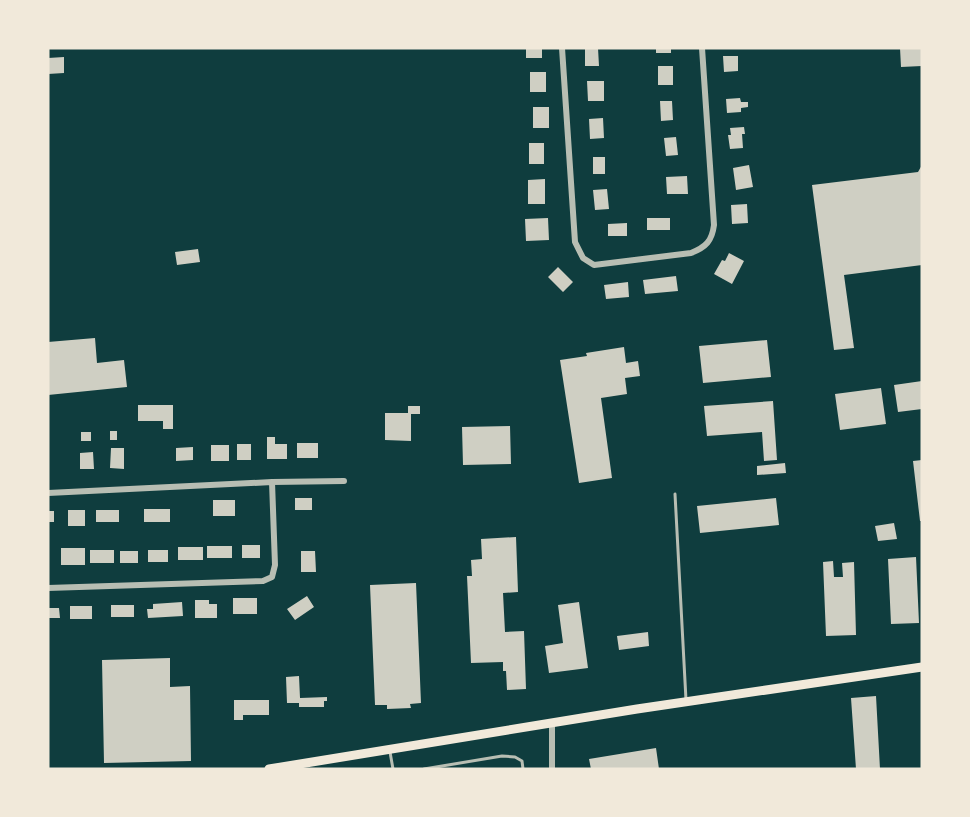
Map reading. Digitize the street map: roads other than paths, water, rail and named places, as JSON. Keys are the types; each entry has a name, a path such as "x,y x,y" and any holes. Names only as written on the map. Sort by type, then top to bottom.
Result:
{"main road":[{"path":"269,769 922,667"}],"street":[{"path":"562,48 575,242 583,258 594,265 691,253 710,241 714,225 702,48"},
{"path":"48,493 272,482 344,481"},
{"path":"48,588 263,581 274,575 272,482"},
{"path":"552,724 552,769"}],"lane":[{"path":"675,494 687,702"},
{"path":"390,750 393,769"},
{"path":"424,769 502,756 515,757 522,761 523,769"}]}
